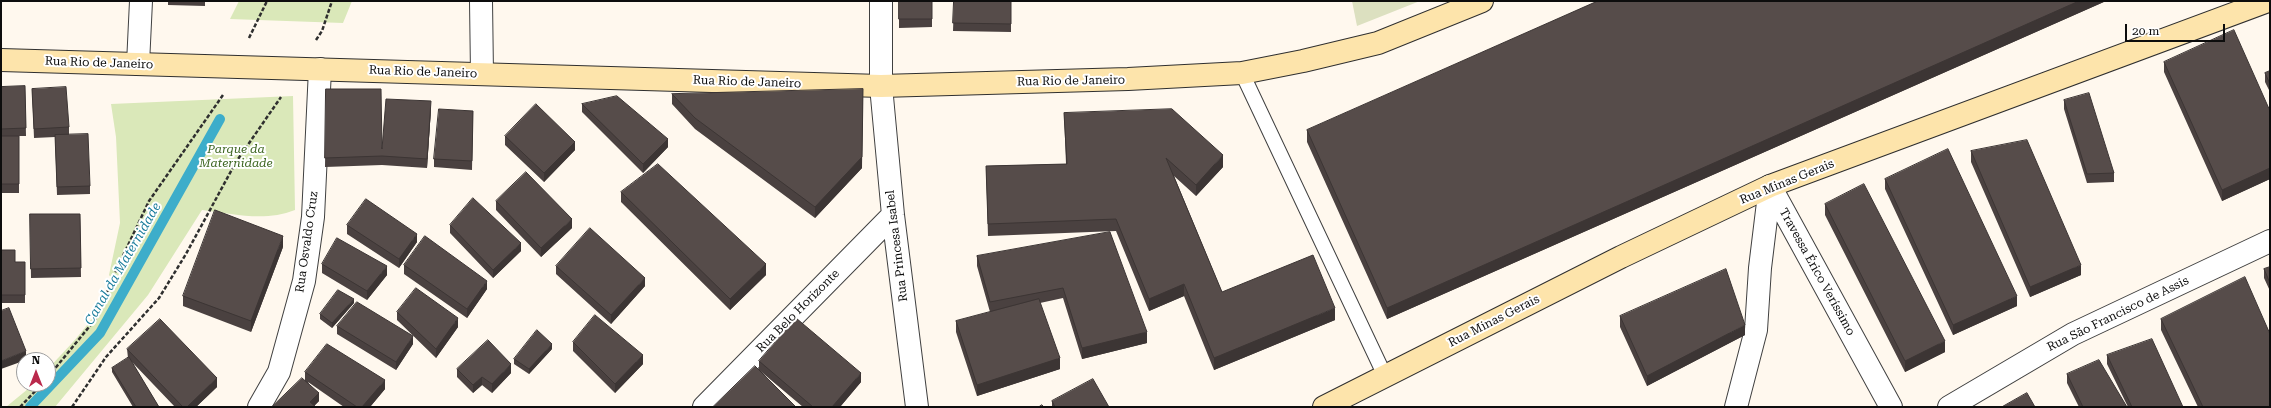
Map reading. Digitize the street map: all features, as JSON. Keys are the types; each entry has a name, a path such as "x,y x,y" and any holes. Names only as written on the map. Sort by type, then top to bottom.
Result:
{"main road":[{"name":"Rua Rio de Janeiro","path":"1,60 881,86 1128,79 1242,73 1303,61 1378,43 1482,1"},
{"name":"Rua Minas Gerais","path":"1324,407 1621,257 1770,186 2268,1"}],"street":[{"path":"138,64 141,1"},
{"path":"481,1 482,74"},
{"name":"Rua Princesa Isabel","path":"881,1 881,86 893,215 917,407"},
{"name":"Rua Osvaldo Cruz","path":"259,407 279,372 304,281 313,217 320,69"},
{"name":"Travessa Érico Veríssimo","path":"1736,407 1756,330 1760,268 1770,186"},
{"name":"Travessa Érico Veríssimo","path":"1770,186 1891,407"},
{"name":"Rua Belo Horizonte","path":"704,407 893,215"},
{"name":"Rua São Francisco de Assis","path":"1949,407 2073,334 2270,241"}],"lane":[{"path":"1242,73 1385,376"}],"path":[{"path":"235,67 267,1"},
{"path":"72,407 106,357 159,298 186,254 236,162 277,105 296,68 322,31 332,1"},
{"path":"56,366 98,316 112,279 149,201 221,99"},
{"path":"20,407 34,392"}],"green space":[{"path":"239,1 352,1 343,23 230,19"},
{"path":"1352,1 1420,1 1357,26"},
{"name":"Parque da Maternidade","path":"293,96 295,210 272,216 249,216 202,210 148,295 55,407 6,407 24,392 56,392 56,360 94,316 112,279 109,275 120,223 116,137 111,104"}],"building":[{"path":"899,1 932,1 932,19 899,19"},
{"path":"954,1 1011,1 1011,24 953,23"},
{"path":"1598,1 2079,1 1387,308 1307,130"},
{"path":"2234,30 2270,111 2270,168 2222,190 2164,62"},
{"path":"2270,71 2270,84 2265,73"},
{"path":"25,86 26,128 1,129 1,87"},
{"path":"66,87 69,127 34,129 32,89"},
{"path":"326,89 381,89 382,149 386,99 431,101 427,159 382,156 325,158"},
{"path":"863,89 862,157 815,207 695,118 672,94"},
{"path":"2089,93 2114,173 2087,174 2064,100"},
{"path":"617,96 668,139 643,164 582,104"},
{"path":"536,104 575,142 544,173 505,136"},
{"path":"439,109 473,111 472,161 434,159"},
{"path":"1172,109 1223,155 1196,185 1166,158 1222,292 1313,255 1335,308 1214,358 1184,284 1149,299 1116,219 988,224 986,166 1067,164 1064,113"},
{"path":"88,134 90,186 57,187 55,135"},
{"path":"1,136 19,136 19,184 1,184"},
{"path":"2027,140 2081,265 2030,287 1971,151"},
{"path":"1948,149 2017,296 1953,325 1885,179"},
{"path":"658,164 766,264 730,299 621,192"},
{"path":"526,172 572,219 541,248 496,201"},
{"path":"1864,184 1945,341 1905,361 1825,204"},
{"path":"473,198 521,243 493,270 450,225"},
{"path":"366,199 417,234 399,259 347,225"},
{"path":"215,210 283,236 251,321 183,296"},
{"path":"30,214 80,214 81,268 31,269"},
{"path":"590,228 645,278 611,315 556,266"},
{"path":"1110,232 1147,332 1082,348 1063,288 990,302 977,256"},
{"path":"425,236 487,281 467,309 404,265"},
{"path":"337,238 387,266 367,291 322,264"},
{"path":"1,250 15,250 15,262 25,262 25,295 1,295"},
{"path":"2270,267 2270,283 2264,269"},
{"path":"1726,269 1745,325 1647,376 1620,316"},
{"path":"2245,277 2270,334 2270,407 2203,407 2161,319"},
{"path":"416,288 458,318 436,349 397,312"},
{"path":"338,290 354,299 332,323 320,314"},
{"path":"1039,299 1060,358 977,385 956,321"},
{"path":"357,302 413,336 396,362 337,326"},
{"path":"9,308 26,351 16,352 16,355 1,361 1,311"},
{"path":"595,315 643,355 615,384 573,342"},
{"path":"796,318 861,373 832,407 813,407 759,361"},
{"path":"160,319 217,378 187,407 183,407 127,349"},
{"path":"537,330 552,344 529,369 514,359"},
{"path":"2152,339 2183,407 2132,407 2107,355"},
{"path":"488,340 511,364 492,384 482,377 473,385 457,369"},
{"path":"327,344 385,380 362,407 357,407 305,372"},
{"path":"129,357 159,407 136,407 112,368"},
{"path":"2099,360 2127,407 2083,407 2067,374"},
{"path":"755,366 796,407 713,407"},
{"path":"302,378 319,393 310,402 316,407 272,407"},
{"path":"1093,379 1109,407 1055,407 1052,401"},
{"path":"2027,393 2035,407 2002,407"}],"waterway":[{"name":"Canal da Maternidade","path":"30,407 100,333 220,119"}]}
